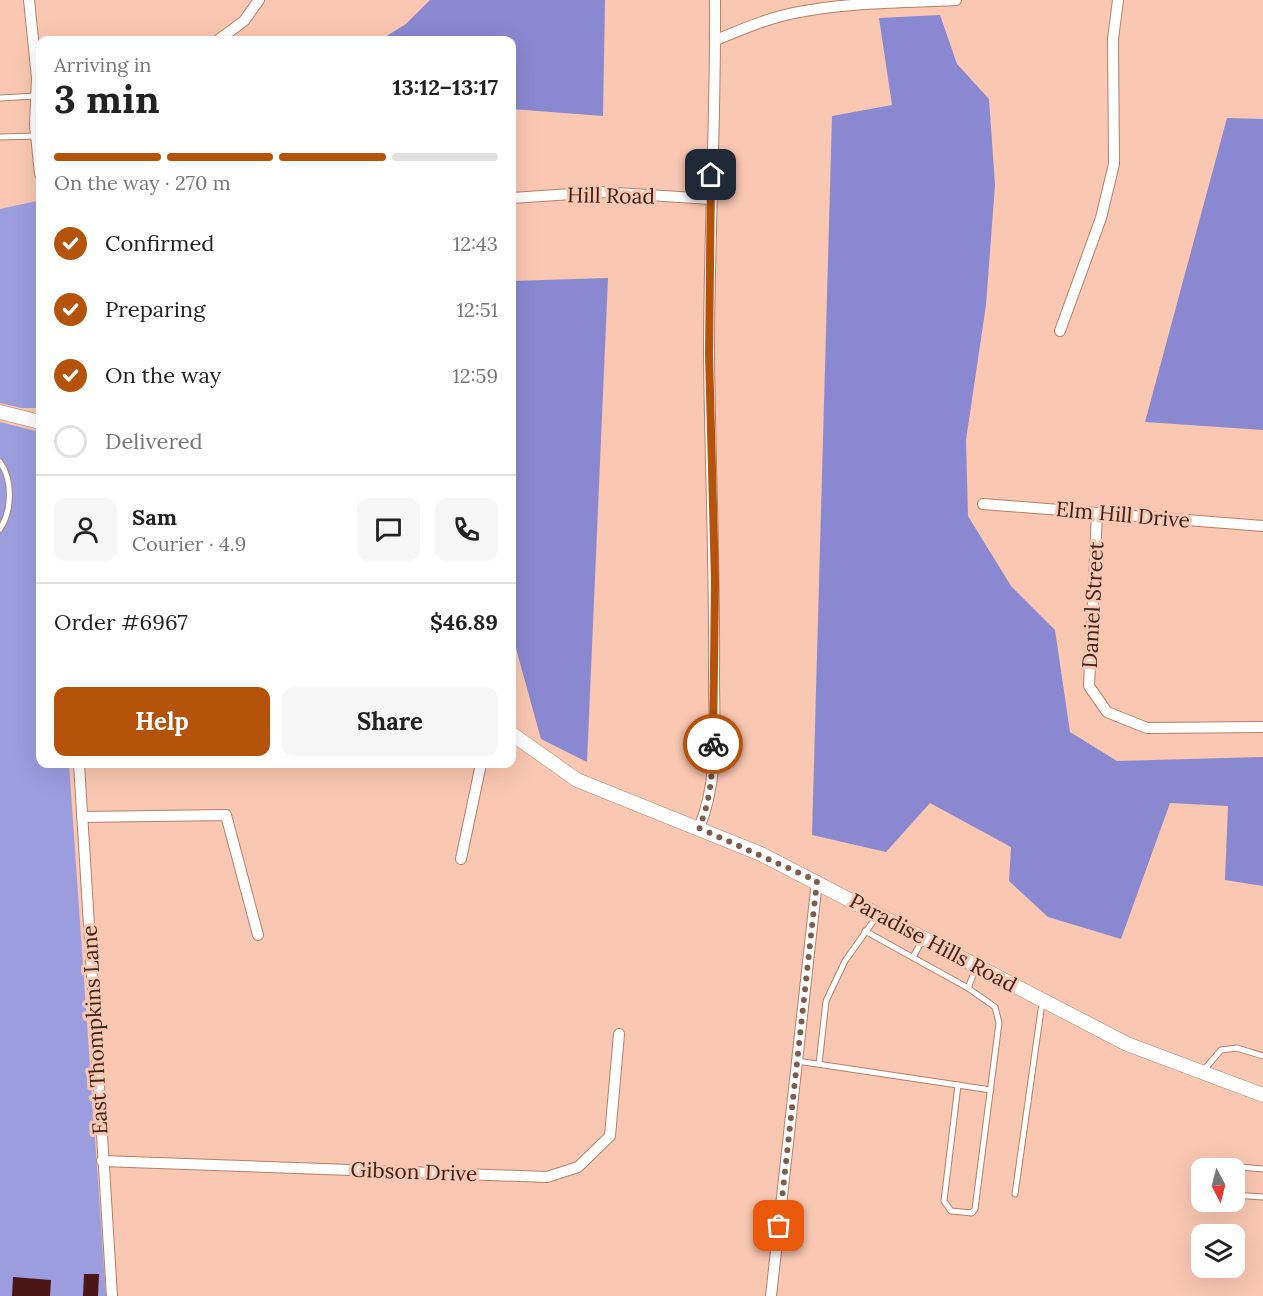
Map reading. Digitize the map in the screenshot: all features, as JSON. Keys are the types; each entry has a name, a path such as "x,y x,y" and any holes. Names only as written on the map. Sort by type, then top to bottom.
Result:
{"street":[{"path":"29,0 36,55"},
{"path":"223,36 244,21 259,0"},
{"path":"699,828 708,808 712,788 714,727 715,582 709,355 715,0"},
{"path":"716,40 759,22 824,4 956,0"},
{"path":"1060,331 1101,218 1114,164 1113,39 1118,0"},
{"path":"36,96 36,136"},
{"name":"Hill Road","path":"516,198 601,192 711,199"},
{"path":"0,412 36,421"},
{"name":"Elm Hill Drive","path":"983,504 1263,526"},
{"name":"Daniel Street","path":"1097,513 1089,686 1107,712 1147,728 1263,726"},
{"name":"Paradise Hills Road","path":"516,737 577,780 699,828 817,881 1127,1044 1201,1074 1263,1095"},
{"name":"East Thompkins Lane","path":"78,768 112,1296"},
{"path":"461,859 480,768"},
{"path":"82,817 226,815 258,935"},
{"path":"771,1296 817,881"},
{"name":"Gibson Drive","path":"102,1161 547,1177 578,1167 610,1136 619,1034"}],"lane":[{"path":"0,98 36,96"},
{"path":"0,137 36,136"},
{"path":"0,462 8,473 8,516 0,529"},
{"path":"819,1064 826,1001 845,961 878,914"},
{"path":"866,931 968,988 995,1007 999,1014 975,1209 972,1213 951,1211 945,1201 958,1086"},
{"path":"913,957 923,938"},
{"path":"968,988 977,966"},
{"path":"1015,1194 1042,1001"},
{"path":"1201,1074 1221,1050 1236,1048 1263,1056"},
{"path":"797,1061 991,1090"},
{"path":"1245,1167 1263,1169"},
{"path":"1245,1196 1263,1197"}],"shaded area":[{"path":"430,0 605,0 603,116 516,109 516,36 386,36 406,24"},
{"path":"940,15 957,64 989,99 995,185 986,305 966,440 968,516 1011,586 1055,630 1070,732 1117,761 1263,757 1263,886 1225,880 1228,806 1170,803 1121,939 1048,917 1009,881 1011,847 930,803 886,852 812,835 832,116 892,105 879,18"},
{"path":"1227,118 1263,119 1263,430 1145,422"},
{"path":"36,201 36,408 21,408 0,403 0,209"},
{"path":"608,278 587,762 541,739 516,648 516,281"},
{"path":"0,422 36,431 36,768 69,768 106,1296 0,1296"}],"building":[{"path":"84,1274 99,1274 98,1296 83,1296"},
{"path":"13,1277 51,1280 50,1296 12,1296"}],"way so far":[{"path":"713,744 712,788 708,808 699,828 817,881 779,1226"}],"route":[{"path":"711,175 709,355 715,582 713,744"}]}
